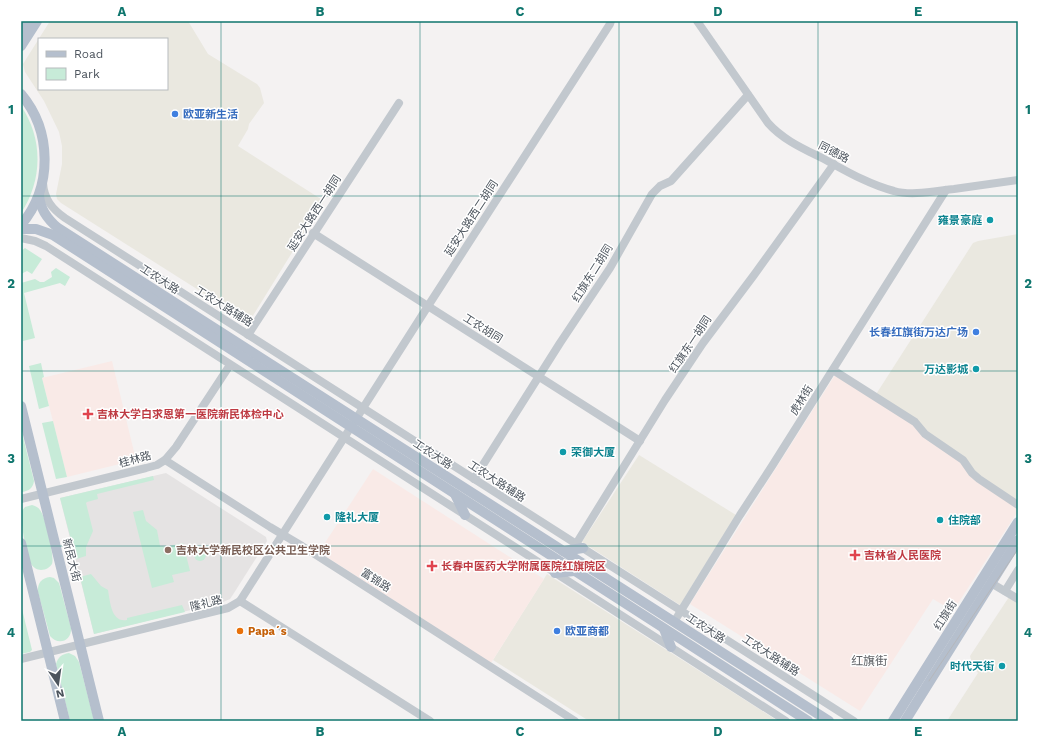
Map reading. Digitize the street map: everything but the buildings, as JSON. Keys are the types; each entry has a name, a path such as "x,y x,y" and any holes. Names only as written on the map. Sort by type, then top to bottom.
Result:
{"main road":[{"path":"21,30 26,21"},
{"path":"21,46 37,21"},
{"path":"21,94 36,118 43,138 45,160 39,195 30,213 21,225"},
{"name":"工农大路","path":"39,195 39,200 45,214 58,228 353,423 455,494 808,721"},
{"name":"工农大路","path":"21,228 36,229 53,235 353,423 563,551 829,721"},
{"name":"新民大街","path":"21,406 99,721"},
{"path":"455,494 466,515"},
{"name":"红旗街","path":"893,721 1018,522"},
{"name":"红旗街","path":"905,721 1018,540"},
{"path":"21,542 65,721"},
{"path":"563,551 579,546"},
{"path":"555,573 574,571"},
{"path":"664,628 670,647"},
{"path":"911,721 912,710"}],"street":[{"name":"延安大路西二胡同","path":"353,423 611,21"},
{"name":"同德路","path":"697,21 748,95 776,132 787,140 834,164 881,187 895,191 912,193 1018,180"},
{"name":"红旗东二胡同","path":"474,479 610,268 652,194 660,186 671,181 748,95"},
{"name":"延安大路西一胡同","path":"248,335 398,103"},
{"name":"红旗东一胡同","path":"579,546 640,441 703,342 754,275 834,164"},
{"name":"工农大路辅路","path":"42,182 48,201 57,213 854,721"},
{"name":"虎林街","path":"674,622 946,190"},
{"name":"工农胡同","path":"314,232 640,441"},
{"path":"21,238 35,241 46,246 786,721"},
{"name":"桂林路","path":"21,499 158,465 165,460 176,447 230,364"},
{"path":"833,370 915,422 925,434 964,460 972,474 979,480 1018,505"},
{"path":"353,423 240,601 430,721"},
{"name":"富锦路","path":"165,460 575,721"},
{"path":"1004,591 1018,570"},
{"path":"991,583 1018,599"},
{"name":"隆礼路","path":"21,659 228,608 240,601"}],"shaded area":[{"path":"50,21 188,21 208,54 257,84 260,88 264,103 249,124 248,129 238,146 324,201 249,322 61,203 57,199 56,194 62,164 62,146 59,132 44,101 25,72 23,64 38,40 38,90 168,90 168,38 39,38"},
{"name":"长春红旗街万达广场","path":"1018,234 1018,507 873,399 973,243"},
{"name":"吉林大学白求恩第一医院新民体检中心","path":"112,361 136,460 67,477 42,378"},
{"name":"吉林省人民医院","path":"835,375 911,423 961,460 1018,507 1018,511 953,611 933,599 860,711 690,604"},
{"path":"639,455 736,515 680,605 582,542"},
{"name":"长春中医药大学附属医院红旗院区","path":"373,469 544,579 491,663 319,552"},
{"name":"吉林大学新民校区公共卫生学院","path":"166,473 266,537 267,541 230,599 94,634 60,498"},
{"name":"欧亚商都","path":"547,574 778,721 589,721 493,660"},
{"name":"时代天街","path":"1009,597 1018,603 1018,721 947,721 978,673 972,664 970,656"}],"green space":[{"path":"21,106 28,118 33,132 38,159 33,187 21,213"},
{"path":"25,248 42,259 32,274 27,271 21,274 21,251"},
{"path":"56,268 70,277 65,286 60,283 24,293 35,338 23,341 21,334 21,283 35,279 40,282 44,282 52,277 51,272"},
{"path":"41,363 44,377 42,378 49,406 39,409 29,366"},
{"path":"53,421 67,477 56,479 42,423"},
{"path":"21,429 34,481 33,486 30,489 22,492"},
{"path":"153,476 154,480 97,494 98,499 86,503 93,531 86,547 86,556 76,559 60,498"},
{"path":"32,505 38,508 42,514 51,546 53,560 52,564 43,570 37,569 31,564 24,538 21,512 25,507"},
{"path":"143,510 146,521 157,530 160,546 166,547 183,543 190,571 172,575 174,582 152,588 133,512"},
{"path":"200,549 204,551 206,555 204,559 200,561 196,559 194,555 196,551"},
{"path":"91,574 101,586 108,590 114,615 122,620 127,620 127,618 182,605 185,612 94,634 80,577"},
{"path":"45,578 54,578 59,583 71,628 69,636 64,641 57,641 50,636 38,592 38,586 41,582"},
{"path":"21,605 32,650 21,654"},
{"path":"69,653 75,656 79,662 93,721 70,721 56,664 61,656"}],"tram line":[{"path":"929,681 1018,549"}],"place":[{"name":"欧亚新生活","path":"175,114"},
{"name":"雍景豪庭","path":"990,220"},
{"name":"长春红旗街万达广场","path":"976,332"},
{"name":"万达影城","path":"976,369"},
{"name":"吉林大学白求恩第一医院新民体检中心","path":"88,414"},
{"name":"荣御大厦","path":"563,452"},
{"name":"隆礼大厦","path":"327,517"},
{"name":"住院部","path":"940,520"},
{"name":"吉林大学新民校区公共卫生学院","path":"168,550"},
{"name":"吉林省人民医院","path":"855,555"},
{"name":"长春中医药大学附属医院红旗院区","path":"432,566"},
{"name":"Papa´s","path":"240,631"},
{"name":"欧亚商都","path":"557,631"},
{"name":"时代天街","path":"1002,666"}],"district":[{"name":"红旗街","path":"869,661"}]}
